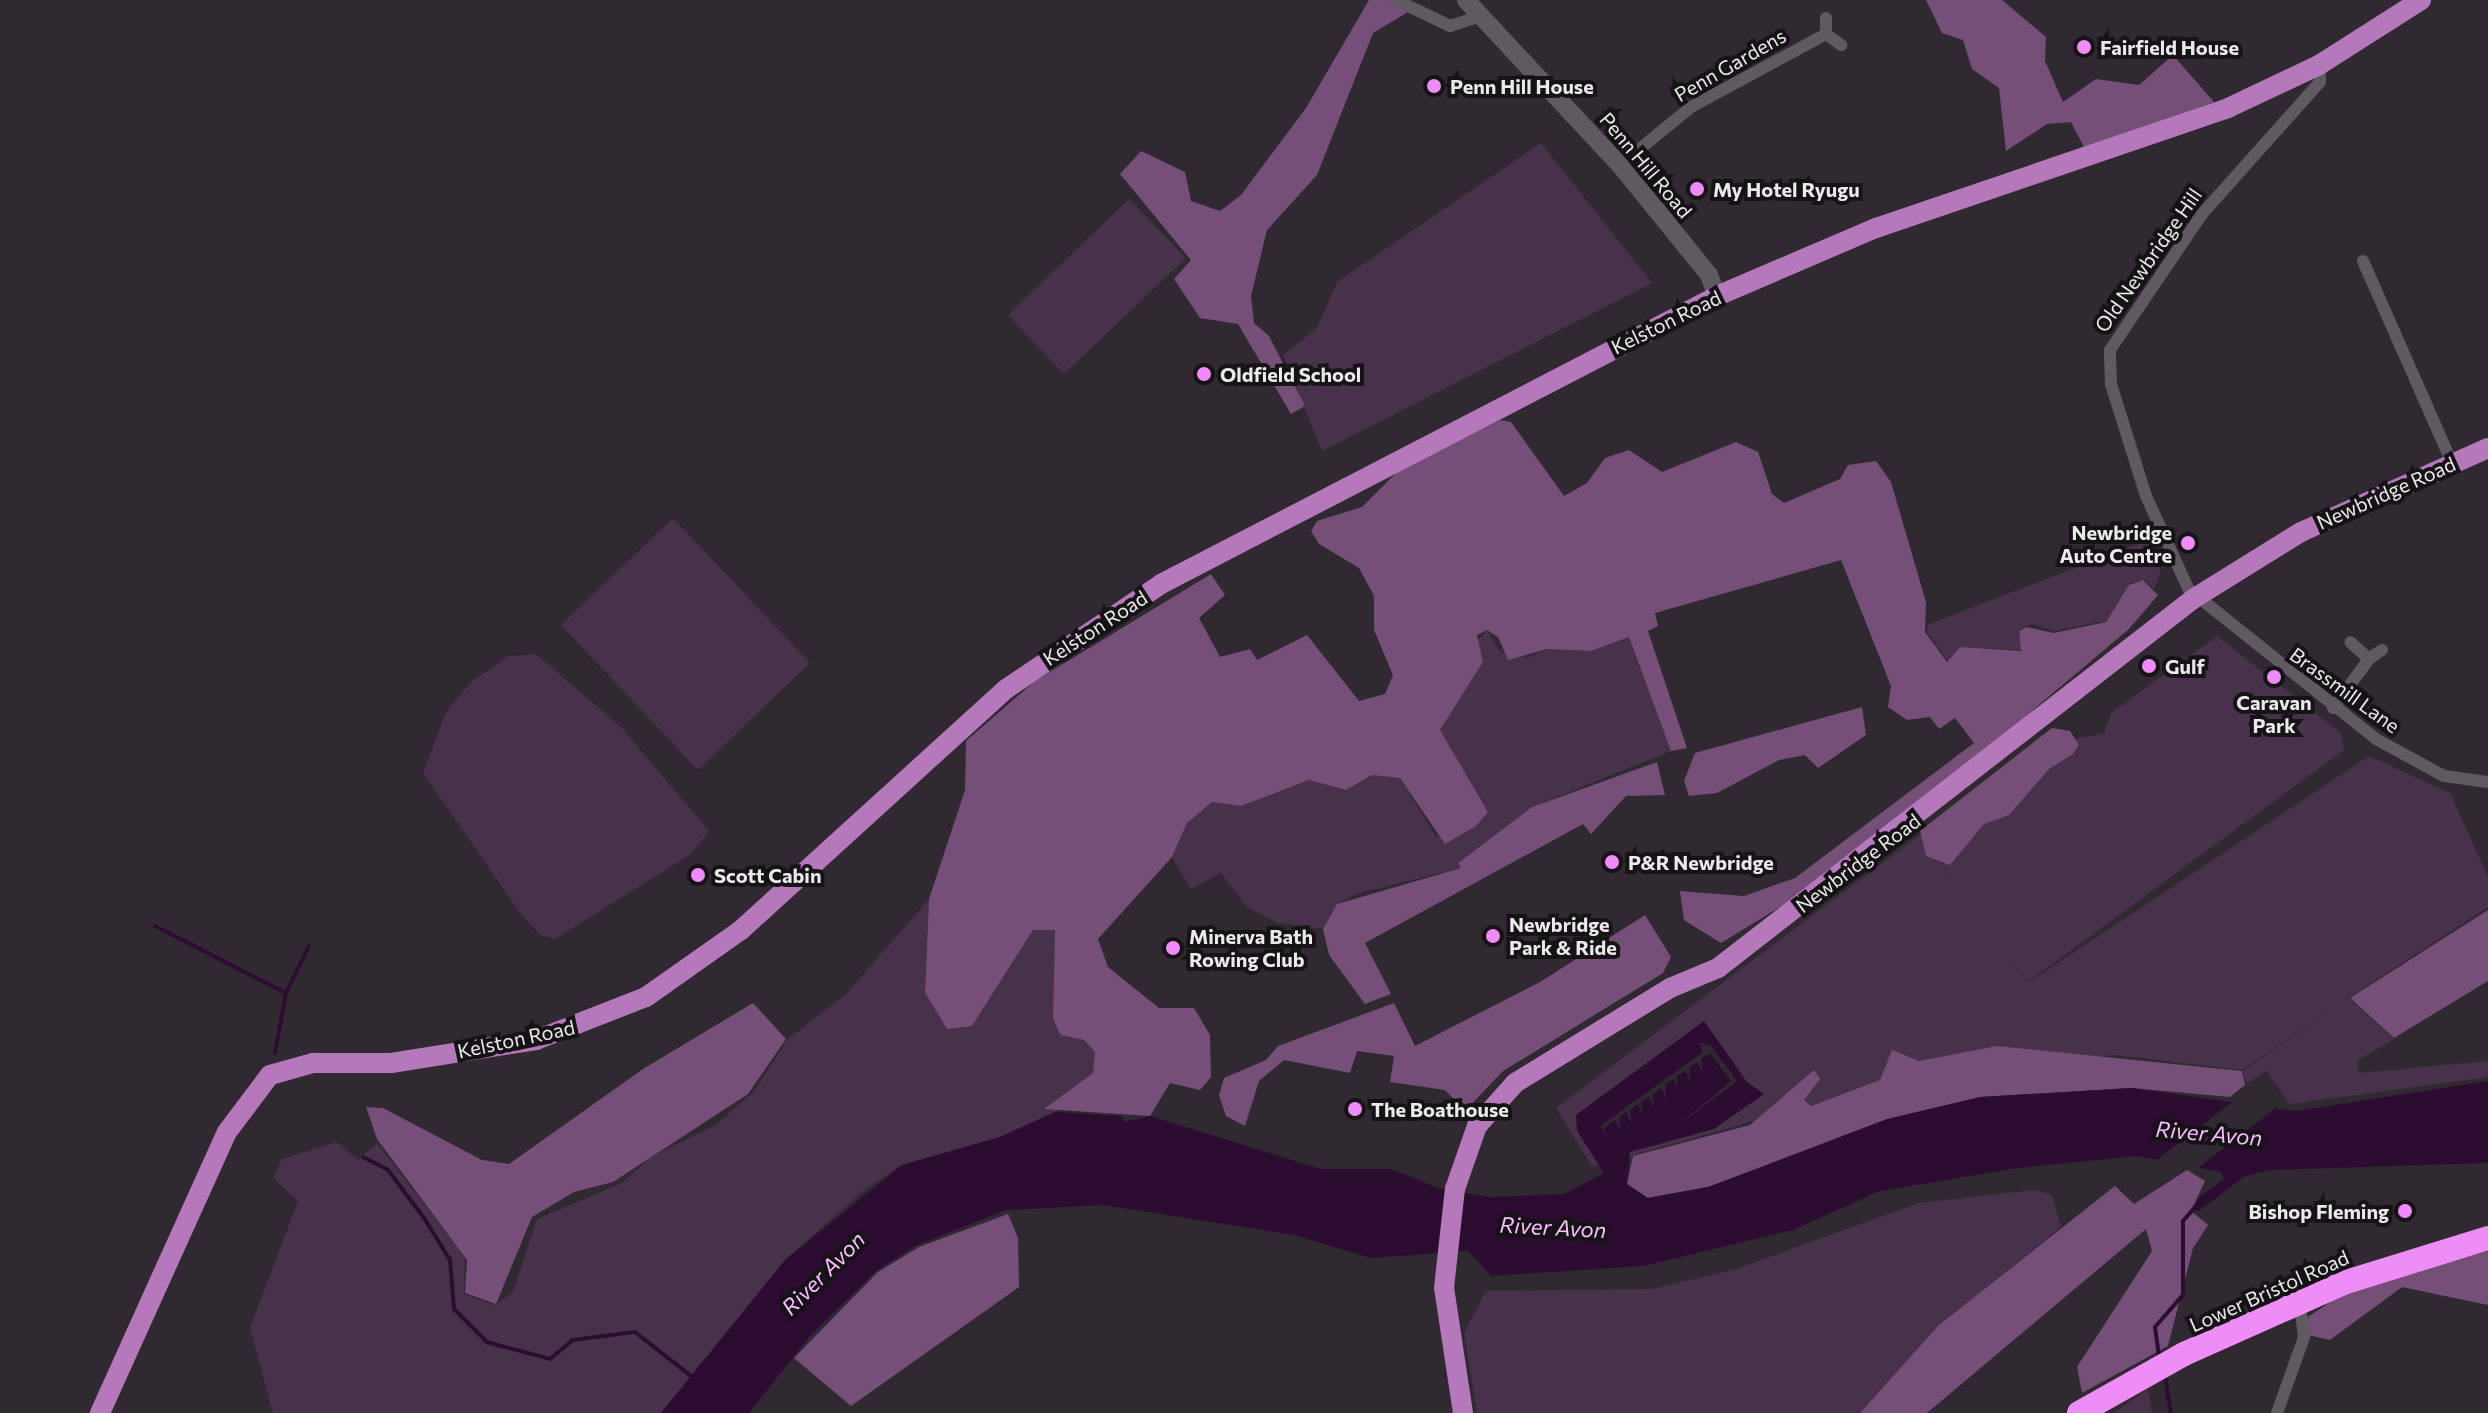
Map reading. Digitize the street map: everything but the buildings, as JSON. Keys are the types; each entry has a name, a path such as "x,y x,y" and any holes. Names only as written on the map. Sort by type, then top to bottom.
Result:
{"highway":[{"name":"Lower Bristol Road","path":"2079,1413 2184,1354 2300,1304 2441,1248 2488,1238"}],"main road":[{"name":"Kelston Road","path":"100,1413 227,1132 270,1075 313,1063 391,1063 536,1040 646,997 741,930 966,720 1112,615 1717,296 1889,223 2228,108 2319,65 2421,0"},
{"name":"Newbridge Road","path":"1463,1413 1444,1288 1455,1189 1477,1126 1515,1083 1670,988 1718,968 1971,779 2195,598 2301,532 2488,448"}],"street":[{"path":"1396,0 1450,26 1477,17"},
{"name":"Penn Hill Road","path":"1466,0 1477,17 1620,165 1709,275 1717,296"},
{"path":"1826,18 1826,34 1841,45"},
{"name":"Penn Gardens","path":"1620,165 1691,107 1826,34"},
{"name":"Old Newbridge Hill","path":"2195,598 2146,496 2111,384 2110,350 2202,214 2320,82 2319,65"},
{"path":"2363,261 2452,463"},
{"name":"Brassmill Lane","path":"2195,598 2333,708 2422,766 2488,782"},
{"path":"2350,642 2369,659"},
{"path":"2333,708 2369,659 2382,650"},
{"path":"2277,1413 2304,1337 2300,1304"}],"shaded area":[{"path":"1369,0 1392,0 1408,12 1373,33 1317,175 1267,230 1251,296 1254,323 1269,336 1305,406 1291,414 1238,324 1200,318 1174,279 1191,260 1120,174 1141,151 1185,172 1191,201 1220,211 1241,195 1306,108"},
{"path":"1926,0 2002,0 2046,37 2045,61 2063,102 2096,79 2139,85 2173,55 2214,102 2086,151 2071,122 2047,124 2006,151 1999,88 1972,69 1963,40 1942,33"},
{"path":"1541,143 1652,283 1322,451 1283,355 1317,328 1337,282"},
{"path":"1129,199 1186,258 1064,374 1008,315"},
{"path":"1500,420 1511,422 1564,496 1587,483 1605,458 1629,450 1662,472 1736,442 1758,452 1772,494 1784,503 1840,479 1848,465 1876,461 1891,482 1926,602 1925,632 1947,662 1960,647 2021,651 2019,631 2026,627 2054,633 2106,622 2129,585 2143,580 2158,595 2129,629 1982,753 1793,899 1721,943 1684,920 1680,891 1744,896 1795,878 1974,743 1955,718 1939,729 1930,717 1907,720 1888,707 1891,686 1841,560 1655,613 1658,626 1648,631 1687,748 1671,751 1629,637 1591,651 1547,649 1508,660 1498,637 1487,630 1477,635 1483,662 1440,730 1488,812 1476,826 1445,844 1400,778 1372,775 1346,790 1309,780 1241,806 1212,802 1187,823 1172,857 1098,939 1108,967 1159,1008 1194,1008 1210,1035 1211,1077 1200,1090 1170,1083 1150,1116 1044,1109 1093,1073 1095,1052 1084,1040 1060,1035 1053,1018 1055,930 1033,930 972,1026 947,1029 925,992 929,899 965,790 966,741 1035,681 1211,574 1225,595 1199,618 1220,657 1250,649 1257,660 1307,635 1359,701 1385,694 1393,675 1374,630 1374,596 1359,568 1319,544 1311,531 1317,521 1362,507 1400,469"},
{"path":"673,518 810,663 698,770 561,625"},
{"path":"2151,539 2161,570 2154,589 2144,580 2131,583 2106,621 2053,631 2032,624 2018,630 2021,650 1960,647 1948,661 1926,631 1929,624"},
{"path":"1487,630 1500,652 1526,658 1547,649 1591,651 1629,637 1671,751 1532,807 1458,863 1461,868 1359,893 1337,904 1323,929 1278,923 1247,907 1221,873 1191,889 1172,857 1187,823 1212,802 1241,806 1309,780 1346,790 1372,775 1400,778 1436,837 1488,812 1440,730 1483,662 1475,644"},
{"path":"2217,636 2341,733 2344,750 2028,982 2008,957 2028,983 2369,756 2450,793 2488,877 2488,907 2349,998 2394,1039 2357,1061 2359,1073 2488,1061 2488,1077 2290,1104 2266,1071 2246,1084 2243,1071 2334,1008 2242,1070 2115,1055 1977,1068 1879,1086 1633,1155 1626,1164 1592,1166 1556,1108 1921,834 1957,884 1922,833 2072,740 2104,733 2111,713"},
{"path":"536,654 622,728 709,831 691,854 555,939 540,935 521,914 423,773 446,712 472,681 509,656"},
{"path":"1862,707 1866,735 1818,768 1805,755 1779,760 1717,793 1689,796 1684,781 1695,753"},
{"path":"2052,728 2070,731 2079,745 2073,754 2049,769 2009,815 1984,824 1950,865 1926,856 1920,831"},
{"path":"1657,762 1665,795 1626,796 1591,834 1583,824 1365,943 1391,994 1365,1004 1329,955 1323,929 1337,904 1461,868 1458,863 1532,807"},
{"path":"929,899 925,992 972,1026 1033,930 1056,930 1053,1018 1060,1035 1084,1040 1095,1052 1093,1073 1055,1112 1000,1137 902,1165 863,1191 785,1260 661,1413 273,1413 250,1328 298,1201 273,1178 282,1159 337,1142 358,1160 377,1143 465,1257 464,1294 495,1305 513,1292 537,1219 622,1183 652,1156 714,1126 753,1093 788,1039 846,994"},
{"path":"2488,910 2488,981 2394,1038 2350,998"},
{"path":"1645,915 1671,957 1663,973 1503,1071 1465,1111 1445,1090 1390,1082 1394,1056 1357,1051 1350,1073 1284,1060 1259,1081 1245,1126 1226,1116 1219,1095 1224,1078 1266,1060 1278,1046 1394,1003 1415,1046 1540,982"},
{"path":"753,1003 786,1039 748,1094 613,1182 574,1192 532,1217 496,1304 465,1293 467,1260 377,1139 366,1107 383,1108 482,1160 509,1164 643,1069"},
{"path":"1997,1046 2242,1071 2245,1085 2230,1097 2132,1088 1980,1097 1708,1187 1647,1198 1627,1184 1633,1156 1750,1125 1814,1070 1820,1079 1804,1100 1811,1106 1880,1080 1892,1050 1919,1061"},
{"path":"2187,1170 2205,1181 2191,1211 2208,1225 2193,1248 2168,1346 2082,1393 2077,1367 2152,1251 2146,1229 1927,1413 1860,1413 1939,1325 2115,1186 2134,1204"},
{"path":"2034,1190 2052,1195 2061,1227 1939,1326 1860,1413 1477,1413 1464,1333 1486,1291 1652,1289 1736,1269 1919,1203"},
{"path":"1008,1214 1018,1238 1019,1287 851,1406 794,1358 878,1272 919,1247"},
{"path":"2488,1251 2488,1305 2402,1287 2330,1340 2308,1335 2308,1317 2351,1288"},
{"path":"2148,1389 2152,1413 2114,1413"}],"water":[{"name":"River Avon","path":"1704,1021 1747,1082 1764,1094 1714,1129 1630,1152 1627,1184 1648,1198 1708,1187 1887,1119 1980,1097 2131,1088 2296,1111 2488,1081 2488,1163 2271,1170 2245,1176 2199,1211 2193,1210 2198,1198 2224,1179 2221,1172 2137,1156 2017,1168 1880,1191 1793,1230 1643,1266 1491,1276 1468,1251 1370,1258 1294,1235 1103,1205 1006,1210 915,1246 876,1271 810,1336 749,1413 661,1413 785,1260 902,1165 1000,1137 1055,1112 1121,1116 1125,1122 1150,1116 1321,1169 1391,1169 1441,1189 1489,1197 1564,1194 1604,1173 1577,1131 1576,1115"}],"pier":[{"path":"1699,1042 1711,1046 1737,1081 1676,1127 1731,1081 1710,1053 1701,1059 1703,1073 1697,1062 1689,1068 1691,1082 1685,1071 1676,1076 1678,1089 1673,1079 1665,1084 1666,1099 1661,1088 1652,1094 1654,1108 1649,1097 1641,1101 1643,1116 1638,1104 1630,1110 1632,1124 1626,1112 1619,1118 1621,1131 1615,1120 1604,1128 1609,1138 1600,1126 1703,1052"},
{"path":"2240,1096 2281,1104 2194,1171 2153,1163"}],"waterway":[{"path":"155,926 286,993 275,1053"},
{"path":"286,993 309,946"},
{"path":"363,1157 388,1170 424,1218 450,1260 454,1309 487,1342 550,1359 573,1340 635,1332 691,1376"},
{"path":"2159,1356 2155,1327 2183,1295 2183,1221 2196,1206"},
{"path":"2165,1376 2171,1413"}],"place":[{"name":"Fairfield House","path":"2084,47"},
{"name":"Penn Hill House","path":"1434,86"},
{"name":"My Hotel Ryugu","path":"1697,189"},
{"name":"Oldfield School","path":"1204,374"},
{"name":"Newbridge Auto Centre","path":"2188,543"},
{"name":"Gulf","path":"2149,666"},
{"name":"Caravan Park","path":"2274,677"},
{"name":"P&R Newbridge","path":"1612,862"},
{"name":"Scott Cabin","path":"698,875"},
{"name":"Newbridge Park & Ride","path":"1493,936"},
{"name":"Minerva Bath Rowing Club","path":"1173,948"},
{"name":"The Boathouse","path":"1355,1109"},
{"name":"Bishop Fleming","path":"2405,1211"}]}
